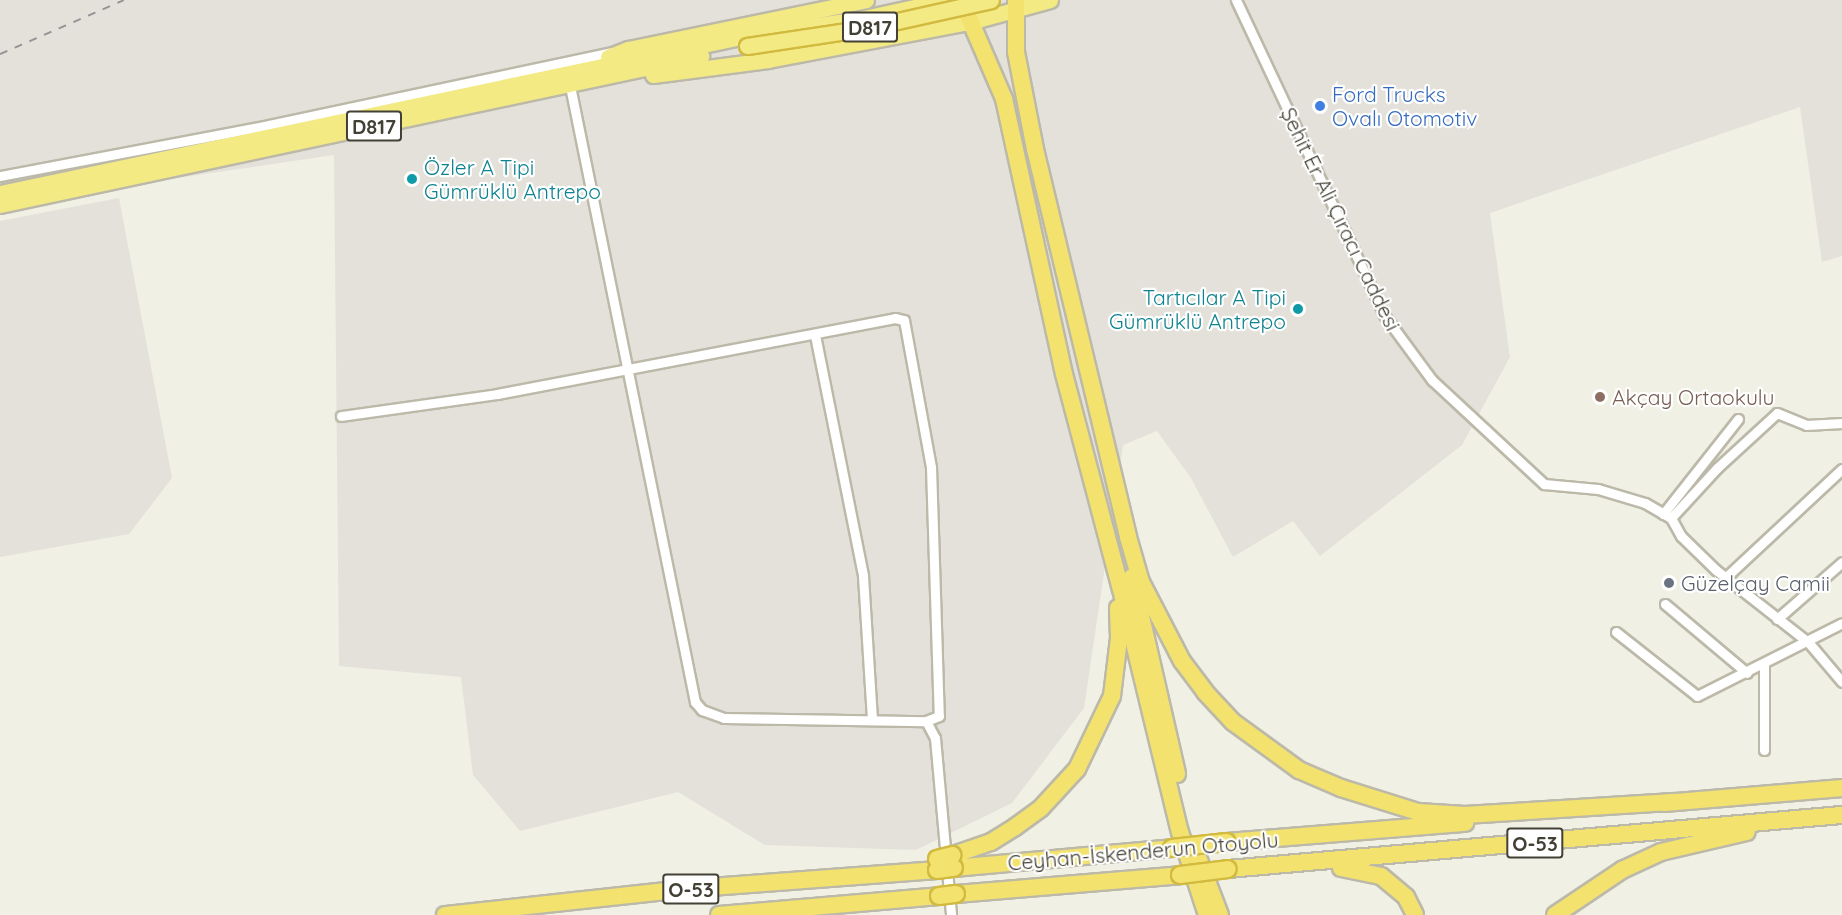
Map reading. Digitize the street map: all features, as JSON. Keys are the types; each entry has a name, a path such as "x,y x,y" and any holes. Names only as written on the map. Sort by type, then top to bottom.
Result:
{"highway":[{"path":"569,78 628,50 866,0"},
{"name":"D817","path":"0,193 945,0"},
{"path":"965,0 970,22 1004,99 1064,374 1100,507 1180,832 1207,915"},
{"name":"D817","path":"0,205 569,78 587,82 746,41 866,28 991,0"},
{"path":"587,82 692,72 970,22 1016,5 1050,0"},
{"path":"1016,5 1016,52 1035,149 1141,582 1182,661 1233,722 1266,749 1299,770 1341,788 1418,812 1466,815 1674,802"},
{"path":"1092,377 1103,453 1191,831 1209,893 1220,915"},
{"path":"945,863 991,842 1041,808 1077,769 1102,722 1112,696 1119,638 1114,578 1100,507"},
{"name":"Ceyhan-İskenderun Otoyolu","path":"445,915 945,863 1172,848 1842,788"},
{"path":"1555,915 1622,870 1660,852 1696,841 1842,816"},
{"name":"Ceyhan-İskenderun Otoyolu","path":"719,915 1842,816"},
{"path":"1250,868 1360,870 1396,885 1415,915"}],"street":[{"name":"Şehit Er Ali Çıracı Caddesi","path":"1236,0 1379,307 1432,380 1544,484 1598,489 1645,502 1667,516 1694,549 1725,578 1809,643 1842,682"},
{"path":"0,176 628,50"},
{"path":"341,416 497,394 628,368 815,335 895,318 904,321 931,467 939,716 926,721 724,717 702,710 695,702 628,368 569,78"},
{"path":"815,335 863,576 872,720"},
{"path":"1667,516 1777,413 1806,425 1842,423"},
{"path":"1667,516 1738,419"},
{"path":"1725,578 1842,469"},
{"path":"1778,619 1842,562"},
{"path":"1665,604 1747,672"},
{"path":"1616,632 1697,696 1809,643 1842,623"},
{"path":"1764,665 1764,750"},
{"path":"926,721 935,738 951,915"}],"shaded area":[{"path":"0,0 1842,0 1842,256 1822,262 1800,107 1490,213 1510,357 1462,445 1320,556 1293,521 1233,557 1191,478 1157,431 1123,445 1084,708 1012,803 916,850 765,845 678,792 520,831 473,775 461,677 339,666 334,155 0,204"},
{"path":"119,198 172,478 129,534 0,557 0,221"}],"railway":[{"path":"0,54 124,0"}],"place":[{"name":"Ford Trucks Ovalı Otomotiv","path":"1320,106"},
{"name":"Özler A Tipi Gümrüklü Antrepo","path":"412,179"},
{"name":"Tartıcılar A Tipi Gümrüklü Antrepo","path":"1298,309"},
{"name":"Akçay Ortaokulu","path":"1600,397"},
{"name":"Güzelçay Camii","path":"1669,583"}]}
